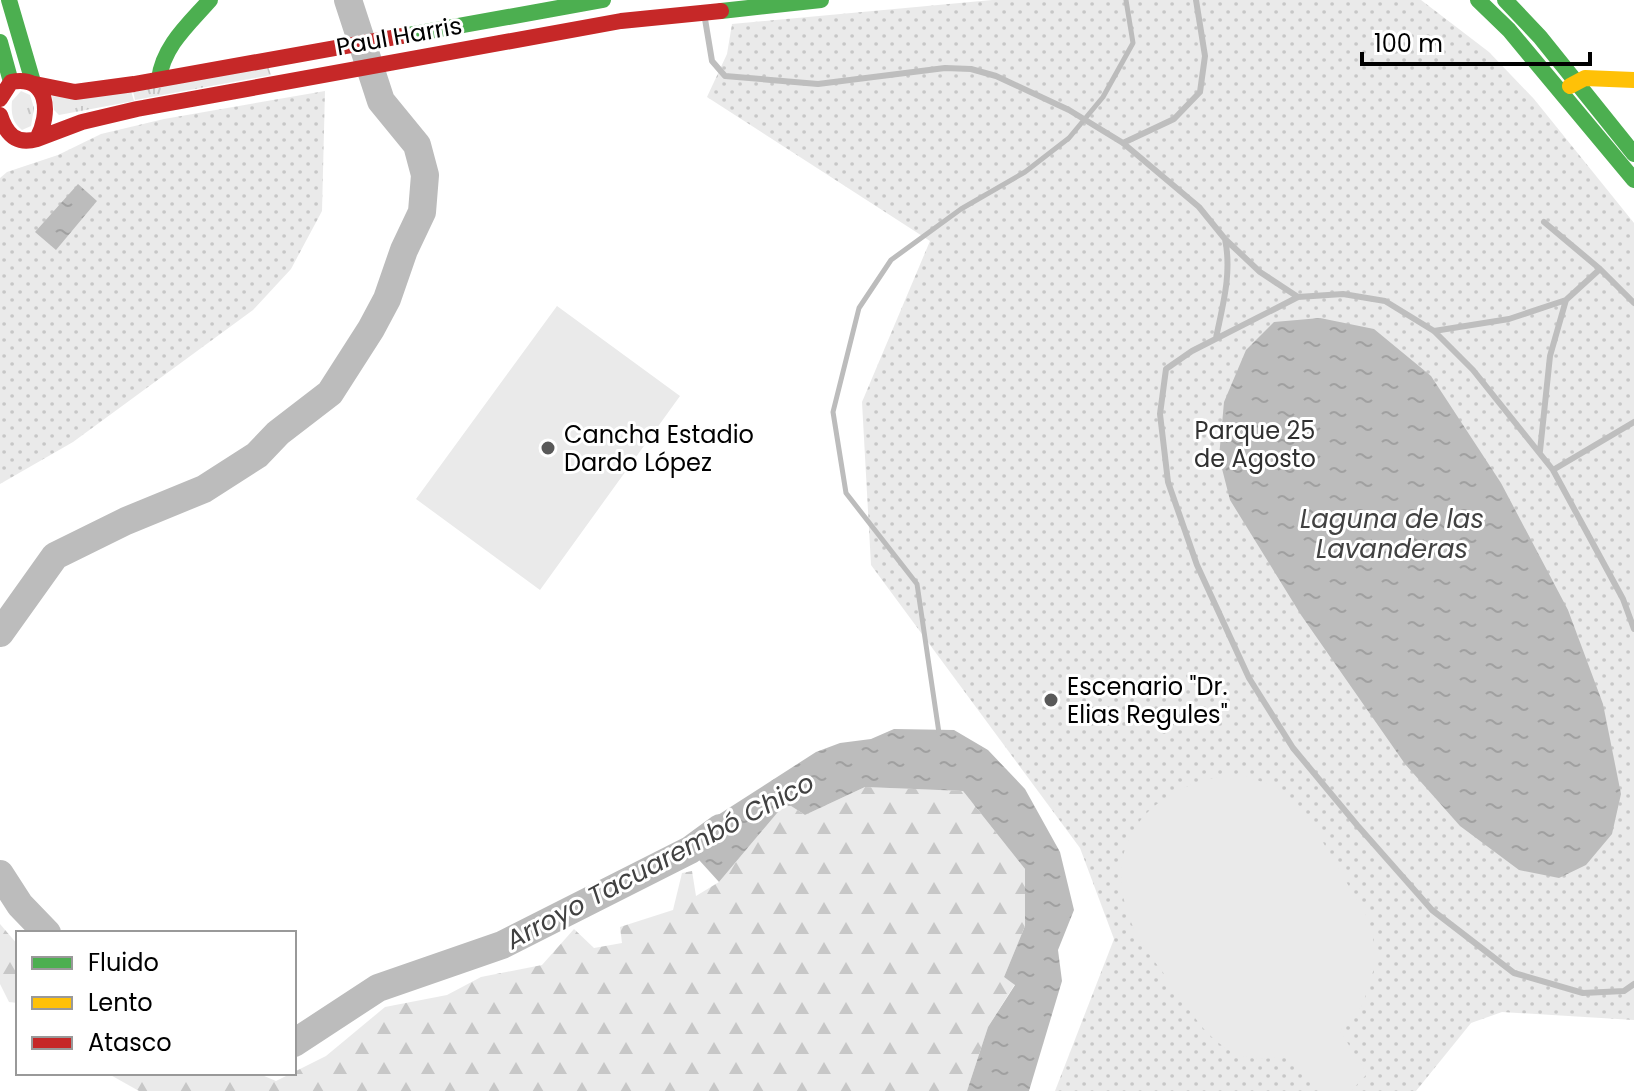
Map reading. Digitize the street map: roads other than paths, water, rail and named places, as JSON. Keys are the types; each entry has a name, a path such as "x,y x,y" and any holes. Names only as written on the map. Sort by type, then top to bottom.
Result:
{"main road":[{"path":"0,115 6,143 37,139 45,124 46,109 41,91 34,83 9,0"},
{"path":"159,79 159,68 165,56 210,0"},
{"name":"Paul Harris","path":"11,82 21,79 75,92 603,0"},
{"name":"Paul Harris","path":"37,139 82,122 275,83 704,6 821,0"},
{"path":"1478,0 1634,154"},
{"path":"1505,0 1540,37 1569,87 1634,180"},
{"path":"0,42 11,82 0,99"},
{"path":"1569,87 1585,78 1634,80"}],"lane":[{"path":"1123,143 1174,119 1200,92 1205,56 1196,0"},
{"path":"704,6 712,61 725,76 818,84 945,68 971,69 996,76 1069,110 1123,143 1199,207 1225,239 1260,272 1298,297"},
{"path":"1544,222 1600,269 1634,303"},
{"path":"1216,338 1230,262 1225,239"},
{"path":"1434,331 1509,319 1566,300 1600,269"},
{"path":"1634,629 1623,599 1553,470 1540,452 1473,370 1434,331 1385,301 1343,294 1298,297 1192,351 1166,369 1160,414 1168,482 1197,565 1249,678 1293,748 1432,910 1514,973 1583,993 1624,991 1634,984"},
{"path":"1540,452 1550,356 1566,300"},
{"path":"1553,470 1634,422"}],"water":[{"path":"78,184 97,201 56,250 35,232"},
{"name":"Laguna de las Lavanderas","path":"1320,318 1374,329 1431,376 1501,483 1568,610 1603,704 1621,794 1612,834 1586,865 1559,878 1519,870 1460,826 1405,764 1301,615 1230,500 1219,457 1224,402 1246,350 1274,322"},
{"path":"894,729 954,730 988,750 1025,789 1060,852 1074,910 1058,950 1062,981 1029,1091 967,1091 988,1027 1015,985 1004,977 1025,926 1025,869 963,791 865,787 805,815 791,806 783,806 719,882 690,850 693,831 816,752 840,743 871,739"}],"waterway":[{"name":"Arroyo Tacuarembó Chico","path":"0,633 55,556 126,521 204,489 257,455 278,433 330,393 371,329 387,299 404,250 422,212 425,175 417,145 381,101 348,0"},
{"path":"939,733 917,584 846,493 833,412 859,308 891,260 961,209 1025,172 1069,138 1103,97 1133,43 1126,0"},
{"name":"Arroyo Tacuarembó Chico","path":"296,1042 378,988 502,945 690,850 720,828"},
{"name":"Arroyo Tacuarembó Chico","path":"0,874 20,905 45,931"}],"place":[{"name":"Cancha Estadio Dardo López","path":"548,448"},
{"name":"Escenario \"Dr. Elias Regules\"","path":"1051,700"}],"park label":[{"name":"Parque 25 de Agosto","path":"1255,444"}]}
